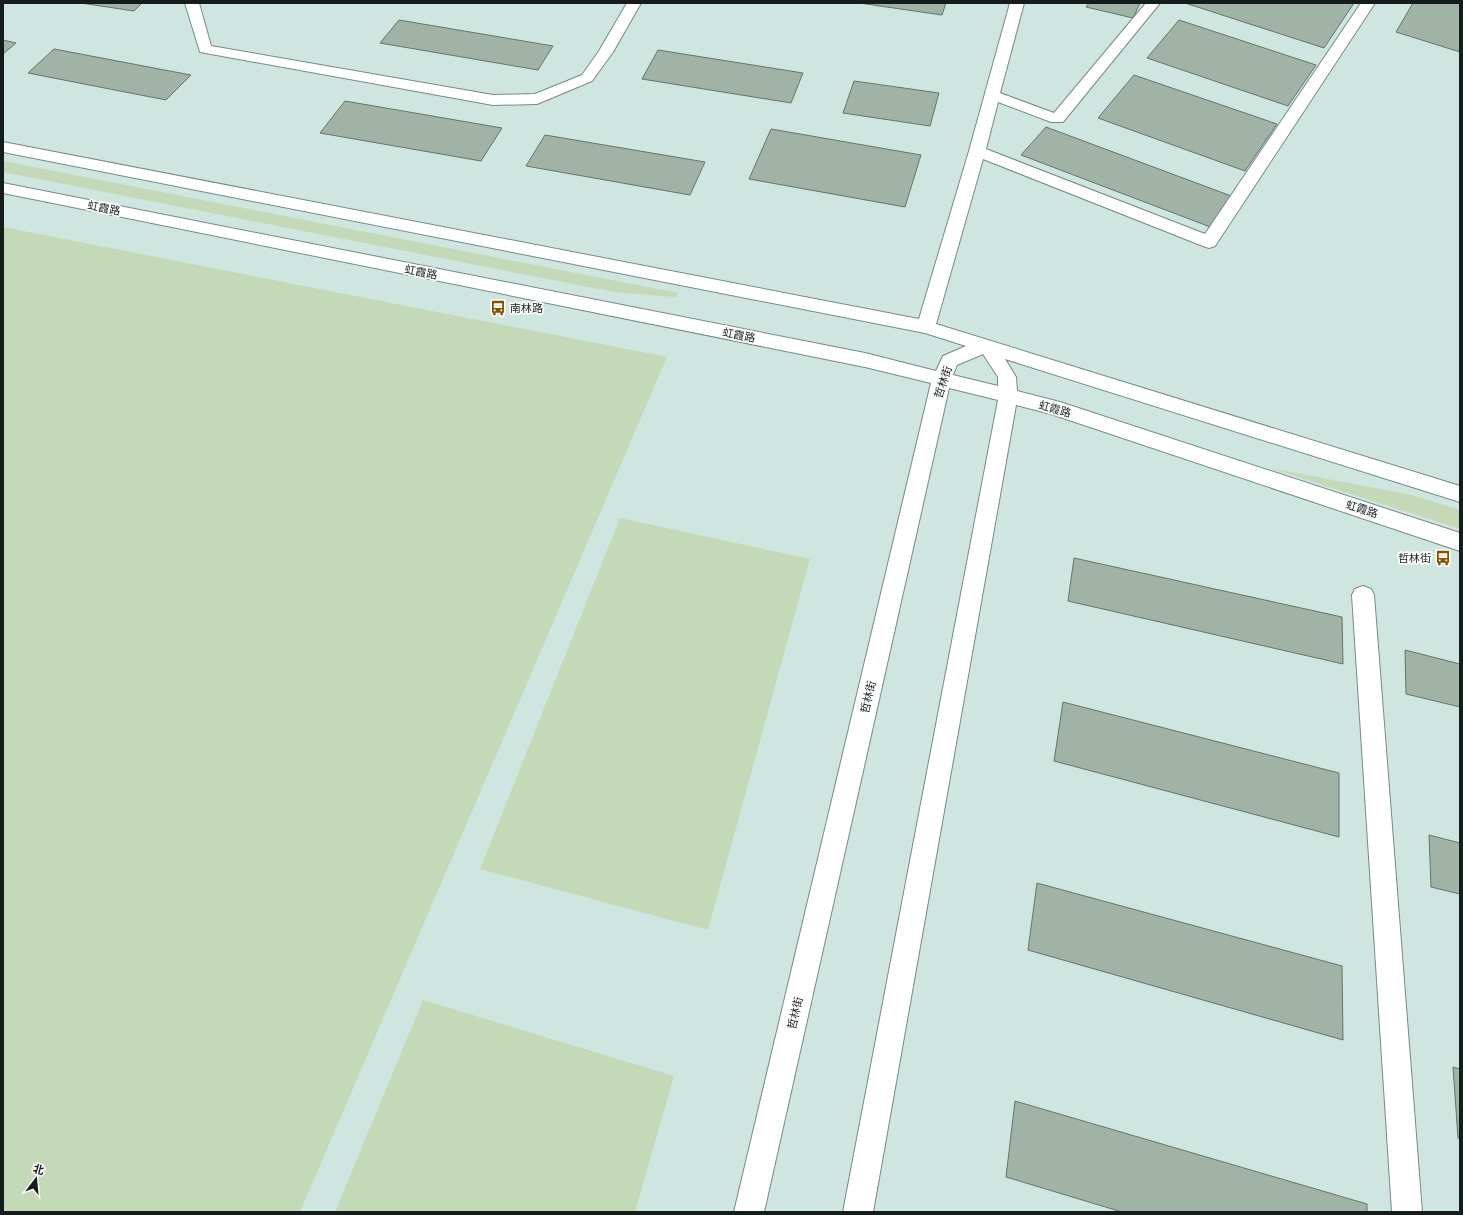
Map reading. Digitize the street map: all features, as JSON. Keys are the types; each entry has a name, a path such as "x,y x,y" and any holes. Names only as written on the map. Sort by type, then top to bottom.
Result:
{"street":[{"path":"192,3 205,49 493,100 537,100 587,78 606,52 634,3"},
{"path":"926,327 977,151 1017,3"},
{"path":"992,95 1057,119 1154,3"},
{"path":"977,151 1209,242 1368,3"},
{"path":"3,146 926,327 1460,494"},
{"name":"虹霞路","path":"3,188 865,360 942,381 1053,407 1460,542"},
{"path":"858,1212 1008,396 1007,377 987,345"},
{"name":"哲林街","path":"749,1212 942,381 950,361 987,345"},
{"path":"1363,594 1407,1212"}],"green space":[{"path":"3,161 678,293 676,297 614,292 3,172"},
{"path":"3,227 667,357 300,1212 3,1212"},
{"path":"1270,468 1412,495 1460,510 1460,529"},
{"path":"620,518 810,559 708,930 480,869"},
{"path":"423,1000 674,1076 635,1212 335,1212"}],"building":[{"path":"81,3 142,3 134,11"},
{"path":"859,3 946,3 942,15"},
{"path":"1089,3 1140,3 1133,18 1086,7"},
{"path":"1185,3 1354,3 1324,48"},
{"path":"1413,3 1460,3 1460,52 1396,32"},
{"path":"399,20 553,46 538,70 380,43"},
{"path":"1179,20 1316,65 1288,106 1147,58"},
{"path":"3,40 16,43 3,54"},
{"path":"54,49 191,75 166,100 28,73"},
{"path":"658,50 803,73 791,103 642,79"},
{"path":"1134,75 1277,124 1245,171 1098,118"},
{"path":"854,81 939,93 930,126 843,113"},
{"path":"345,101 502,128 481,161 320,133"},
{"path":"1046,127 1234,197 1213,228 1021,155"},
{"path":"771,129 921,155 905,207 749,179"},
{"path":"545,135 705,162 690,195 526,166"},
{"path":"1074,558 1342,617 1343,664 1068,601"},
{"path":"1405,650 1460,664 1460,707 1406,694"},
{"path":"1063,702 1339,773 1339,837 1054,761"},
{"path":"1429,835 1460,843 1460,894 1431,887"},
{"path":"1037,883 1342,966 1343,1040 1028,950"},
{"path":"1453,1067 1460,1069 1460,1139 1458,1138"},
{"path":"1015,1101 1367,1204 1367,1212 1122,1212 1006,1177"}],"place":[{"name":"南林路","path":"498,308"},
{"name":"哲林街","path":"1443,558"}]}
